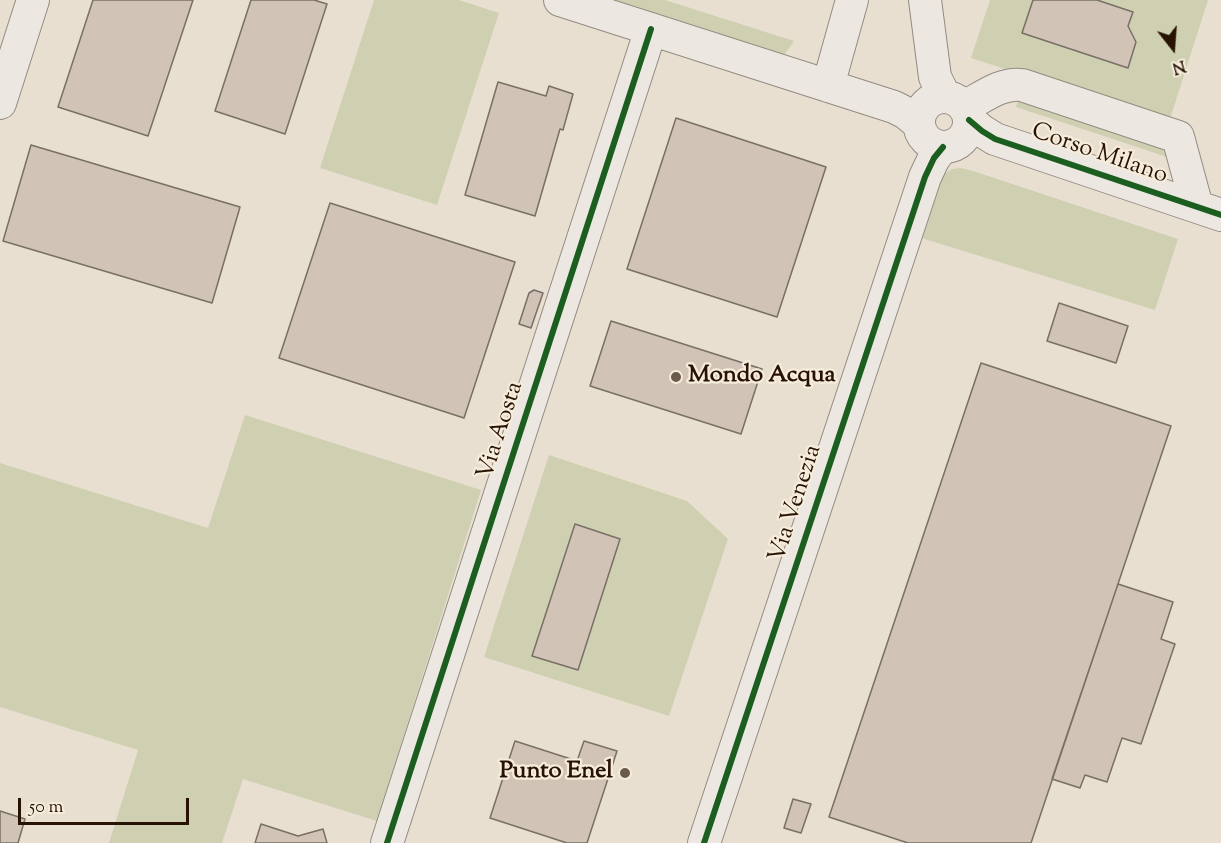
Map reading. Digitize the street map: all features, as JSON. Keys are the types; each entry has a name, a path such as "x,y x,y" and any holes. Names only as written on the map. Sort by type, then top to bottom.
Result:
{"street":[{"path":"0,103 33,0"},
{"name":"Corso Milano","path":"560,0 939,121 982,131 995,139 1209,211"},
{"path":"828,86 852,0"},
{"path":"925,0 939,121 999,88 1013,84 1022,85 1178,137 1209,211"},
{"name":"Via Aosta","path":"387,843 651,29"},
{"name":"Via Venezia","path":"704,843 925,177 934,158 939,121"}],"green space":[{"path":"374,0 459,0 499,13 437,205 320,168"},
{"path":"614,0 665,0 794,41 784,55"},
{"path":"990,0 1208,0 1169,122 971,58"},
{"path":"1019,97 1167,147 1170,158 1016,107"},
{"path":"960,168 1178,239 1155,310 918,237 940,177 952,169"},
{"path":"245,415 481,490 377,821 243,779 222,843 109,843 138,750 0,707 0,463 208,528"},
{"path":"549,455 687,501 728,539 669,716 484,657"}],"building":[{"path":"93,0 193,0 148,136 58,107"},
{"path":"251,0 314,0 327,4 285,134 215,111"},
{"path":"1033,0 1097,0 1133,12 1128,26 1136,42 1128,68 1022,33"},
{"path":"498,82 546,96 549,86 573,94 563,130 560,129 535,216 465,195"},
{"path":"676,118 826,167 777,317 627,269"},
{"path":"31,145 240,207 212,303 3,241"},
{"path":"330,203 515,262 464,418 279,358"},
{"path":"534,290 543,293 531,328 519,324 529,293"},
{"path":"1059,303 1128,326 1116,363 1047,341"},
{"name":"Mondo Acqua","path":"611,321 762,369 741,434 590,386"},
{"path":"981,363 1171,426 1031,843 908,843 829,817"},
{"path":"575,524 620,539 578,670 532,656"},
{"path":"1118,584 1173,602 1161,639 1175,644 1141,744 1122,738 1107,782 1085,775 1080,788 1052,779"},
{"path":"515,741 577,761 584,741 617,751 587,843 567,843 490,818"},
{"path":"793,799 811,804 801,833 784,828"},
{"path":"0,811 25,819 18,843 0,843"},
{"path":"261,824 298,836 323,829 327,843 255,843"}],"cycle path":[{"path":"387,843 651,29"},
{"path":"969,120 995,139 1221,215"},
{"path":"704,843 925,177 934,158 943,147"}],"place":[{"name":"Mondo Acqua","path":"676,377"},
{"name":"Punto Enel","path":"625,773"}]}
